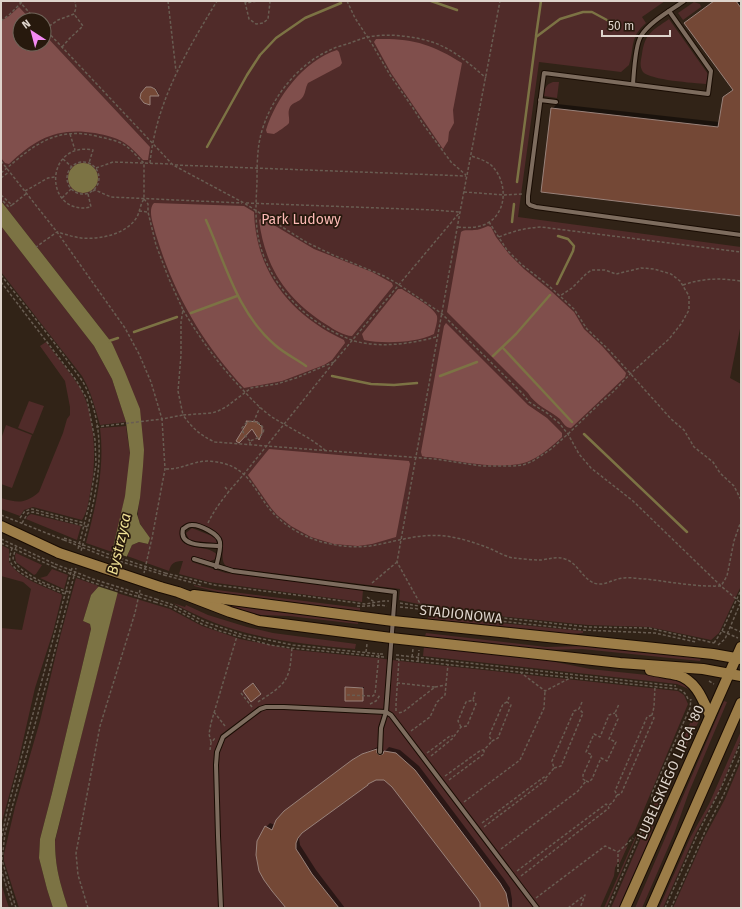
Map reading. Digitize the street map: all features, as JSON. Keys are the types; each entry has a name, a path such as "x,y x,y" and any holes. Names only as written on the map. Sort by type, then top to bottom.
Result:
{"street":[{"name":"STADIONOWA","path":"1,526 59,552 178,592 259,622 391,638 620,662 703,669 741,676"},
{"name":"STADIONOWA","path":"178,592 393,621 713,654 738,659"},
{"name":"LUBELSKIEGO LIPCA '80","path":"626,908 710,716 729,674 738,659 741,647"},
{"name":"STADIONOWA","path":"620,662 685,678 693,685 695,694 710,716"},
{"path":"651,908 741,703"}],"lane":[{"path":"633,84 640,36 651,25 684,1"},
{"path":"669,11 711,70 708,94 544,73 528,203 530,205 741,235"},
{"path":"540,100 556,102"},
{"path":"216,567 220,546 219,539 212,532 191,525 188,525 183,529 182,536 184,540 189,543 220,546"},
{"path":"194,559 233,571 396,592 386,712 380,728 380,752"},
{"path":"221,908 216,765 217,752 223,737 260,709 266,707 386,712 391,715 537,908"}],"path":[{"path":"74,14 76,8 75,1"},
{"path":"168,1 176,71"},
{"path":"150,163 152,145 158,120 176,71 218,1"},
{"path":"258,1 244,2 249,19 256,24 263,23 268,19 271,1 266,1"},
{"path":"347,1 355,18 390,75 423,124 450,162 466,176"},
{"path":"373,601 367,597 368,588 397,562 466,176 500,1"},
{"path":"1,21 21,2 29,12"},
{"path":"52,24 74,14"},
{"path":"62,47 83,26 74,14"},
{"path":"437,337 421,341 393,344 353,340 322,326 304,312 286,294 272,273 264,256 258,235 256,203 258,152 264,126 285,86 310,62 330,50 367,37 402,36 433,42 466,61 486,78"},
{"path":"52,37 152,145 173,165 244,203 306,242 384,276 441,313 523,394 529,402 547,413 568,434 579,454 591,468 633,501 721,586 736,600 741,602 728,633 720,644 713,645 655,633 583,630 424,613"},
{"path":"70,134 75,150"},
{"path":"1,173 29,150 42,142 58,136 70,134 92,135 118,141 127,146 144,163 144,199 141,203 138,216 128,227 112,235 96,238 81,238 56,232"},
{"path":"88,194 91,207 86,208 72,206 62,198 56,188 55,177 58,167 63,159 75,150 93,150 89,163"},
{"path":"458,227 475,227 485,225 498,212 504,195 502,182 498,173 485,161 471,156"},
{"path":"63,159 72,167"},
{"path":"1,161 7,168 8,173 27,193 118,316 133,340 151,382 161,420 165,469 144,576"},
{"path":"80,162 89,163 96,168 99,174 98,185 88,194 78,193 72,189 68,179 69,172 72,167 80,162"},
{"path":"96,168 113,162 466,176"},
{"path":"1,178 8,173"},
{"path":"25,191 48,178 55,177"},
{"path":"62,198 72,189"},
{"path":"93,190 112,197 144,199 460,212"},
{"path":"464,192 504,195 522,194"},
{"path":"3,201 9,206 12,205 27,193"},
{"path":"1,195 12,205"},
{"path":"144,199 148,204 148,212 156,245 169,279 183,310 213,357 260,407 284,424 319,444 326,451"},
{"path":"139,211 148,212"},
{"path":"205,527 229,492 334,362 460,212"},
{"path":"489,222 508,250 521,264 574,309 587,329 611,352 671,418 684,430 694,447 713,462 720,472 734,486 741,500"},
{"path":"499,237 526,228 541,228 741,252"},
{"path":"36,247 56,232"},
{"path":"183,310 181,322 182,355 178,391 183,415 196,431 206,438 215,442 435,459 482,466 523,465 542,457 568,434 630,374 669,339 681,324 689,310 689,296 683,285 676,277 666,272 654,269 641,268 616,274 606,270 598,270 587,273 572,288 560,296"},
{"path":"1,275 83,382 90,397 97,427 100,449 93,506 80,556"},
{"path":"683,285 694,281 718,278 741,281"},
{"path":"1,282 80,385 87,399 96,440 96,464 90,501 83,527"},
{"path":"94,427 161,420 183,415 212,413 235,401 251,388 277,384 296,378 334,362"},
{"path":"254,421 260,407"},
{"path":"250,441 261,436 264,432 261,424 254,421 247,422 242,428 242,432 250,441 250,445"},
{"path":"165,469 180,468 194,463 212,462 235,467 250,480 275,514 290,528 321,542 353,547 368,546 422,536 443,536 463,539 512,558 538,560 553,557 564,558 573,562 588,579 598,584 625,578 702,587 721,586"},
{"path":"225,487 229,492"},
{"path":"20,518 25,512 32,509 85,523"},
{"path":"22,523 28,513 33,512 83,527 88,527"},
{"path":"1,515 119,561 164,576 199,585 266,594"},
{"path":"721,586 727,576 734,540 741,521"},
{"path":"64,539 165,573 208,583 244,589 365,604 384,601 394,604 588,627 649,628 714,643 722,631 741,590"},
{"path":"1,540 92,579 171,607 202,624 237,636 292,648 390,656 678,686"},
{"path":"1,543 91,582 173,605 205,622 243,635 293,645 379,655"},
{"path":"16,547 13,560 22,570 40,580 70,592"},
{"path":"12,548 10,560 15,568 36,582 65,594"},
{"path":"397,562 422,607"},
{"path":"16,908 2,860 5,833 78,563"},
{"path":"1,841 7,811 66,588"},
{"path":"88,908 78,875 76,853 100,726 140,590"},
{"path":"340,604 373,607 378,605 394,604"},
{"path":"730,627 741,632"},
{"path":"722,631 741,639"},
{"path":"209,754 211,743 209,734 214,712 237,636"},
{"path":"241,693 252,707 285,680 289,670 292,648"},
{"path":"347,695 373,696 375,694 379,655"},
{"path":"390,656 399,659 655,686 680,690 687,695 688,699 691,701"},
{"path":"397,711 399,659"},
{"path":"406,735 430,717 437,702 445,695 448,664"},
{"path":"520,672 545,691"},
{"path":"545,691 572,677"},
{"path":"397,683 435,686 446,685"},
{"path":"391,715 397,711 401,713 403,712 435,686"},
{"path":"608,806 606,804 516,872 520,876 609,808 608,806 613,802 617,795 621,794 654,718 652,715 655,686"},
{"path":"683,688 687,690"},
{"path":"459,806 520,760 544,708 545,691"},
{"path":"453,736 450,736 427,753 429,757 452,739 461,727 467,726 476,704 473,700 475,692"},
{"path":"365,704 376,701 381,693"},
{"path":"691,701 695,699 695,694"},
{"path":"608,908 652,807 652,794 695,694"},
{"path":"492,741 489,736 503,704 507,702 510,695"},
{"path":"261,700 266,701"},
{"path":"461,727 458,721 466,702 473,700"},
{"path":"484,750 481,750 445,776 445,780 449,780 484,754 484,750 492,741 498,738 511,706 507,702"},
{"path":"554,768 552,761 574,711 579,709 582,702"},
{"path":"495,853 578,791 586,781 589,782 592,779 601,758 607,761 616,742 609,739 618,719 616,713 619,704"},
{"path":"545,779 544,777 480,825 483,828 546,780 545,779 554,768 560,766 583,713 579,709"},
{"path":"214,712 226,726 221,730"},
{"path":"586,781 583,779 582,775 592,755 586,752 594,734 600,737 609,715 616,713"},
{"path":"617,795 615,792 647,717 652,715"},
{"path":"211,743 216,737"},
{"path":"665,908 698,833 722,786 741,742"},
{"path":"671,908 741,755"},
{"path":"618,872 618,852 633,838"},
{"path":"532,901 604,846 618,852"},
{"path":"1,869 13,908"},
{"path":"568,908 585,895 580,908"}],"green space":[{"name":"Park Ludowy","path":"1,1 665,1 642,17 646,23 637,33 633,43 629,65 621,72 539,62 518,217 741,247 741,324 730,378 741,384 741,586 719,633 711,640 649,627 588,625 428,609 428,606 399,600 400,589 231,568 224,563 222,540 217,532 205,526 192,523 186,524 182,528 180,534 181,540 189,546 208,550 217,555 216,559 210,561 193,556 192,562 226,573 363,590 362,602 209,582 179,574 183,561 174,563 169,571 127,556 132,545 139,542 148,544 150,538 142,527 138,516 140,498 112,343 1,201"},
{"path":"694,2 700,4 701,7 683,20 678,13"},
{"path":"669,19 708,74 706,84 663,79 647,75 643,72 641,63 645,41 650,33"},
{"path":"553,82 559,82 557,98 544,96 546,87"},
{"path":"1,226 94,346 112,379 126,422 100,425 90,394 82,376 1,272"},
{"path":"46,342 79,386 88,409 91,422 94,450 93,476 86,513 82,520 33,507 24,510 20,516 1,509 1,498 12,501 21,501 30,499 39,492 63,433 67,419 70,415 65,381 40,346"},
{"path":"29,401 44,406 33,434 18,428"},
{"path":"6,425 32,435 12,488 1,484 1,439"},
{"path":"126,426 130,466 124,503 112,552 86,543 99,486 101,457 100,428"},
{"path":"31,514 81,526 77,540 26,519"},
{"path":"192,528 212,536 216,539 217,544 211,545 189,540 186,533"},
{"path":"1,545 9,549 9,562 13,568 32,581 61,594 62,596 53,632 35,688 18,763 1,825 1,628 22,630 31,589 23,582 1,576"},
{"path":"16,553 42,565 36,574 34,575 16,562"},
{"path":"52,569 68,575 64,589 40,578 47,576"},
{"path":"76,578 99,586 91,595 83,621 90,624 91,629 40,839 39,858 53,908 19,908 4,861 4,854 15,807 40,721"},
{"path":"194,585 217,590 360,608 360,611 222,593"},
{"path":"117,593 170,609 202,626 240,639 295,650 678,691 684,695 688,704 634,833 629,838 625,848 628,845 619,865 619,860 615,868 614,876 600,908 68,908 57,867 55,841"},
{"path":"173,603 185,607 186,605 208,615 247,627 273,633 356,644 355,649 284,641 239,631 217,624"},
{"path":"227,604 358,621 358,624 289,616 261,615 227,606"},
{"path":"429,616 583,631 583,633 572,634 427,619"},
{"path":"426,633 546,647 582,646 701,658 700,661 582,649 545,650 425,636"},
{"path":"424,646 546,660 590,669 676,678 685,683 691,690 677,684 423,656"},
{"path":"724,701 727,702 689,792 674,834 642,908 635,908"},
{"path":"699,702 701,714 700,719 683,751 679,749"},
{"path":"741,731 741,739 719,791 696,833 663,908 659,908 690,838 709,804"},
{"path":"741,761 741,908 673,908 704,838 725,799"},
{"path":"654,801 660,801 657,814 642,855 619,908 611,908 654,808"},
{"path":"650,805 606,908 604,908 649,806"},
{"path":"1,883 9,908 1,908"}],"shaded area":[{"path":"19,7 24,12 13,12"},
{"path":"12,13 12,52 52,52 52,43 150,147 148,160 143,160 132,148 117,139 95,133 70,132 48,136 29,147 9,164 5,163 1,158 1,21"},
{"path":"376,39 411,41 441,51 462,63 453,110 454,123 449,132 448,141 443,149 391,73 374,42"},
{"path":"337,50 342,63 340,66 308,83 302,98 290,107 289,123 274,134 267,133 266,130 271,118 292,82 313,63 325,55"},
{"path":"154,203 244,206 254,212 256,234 261,254 269,273 280,290 293,305 308,318 325,330 344,340 345,343 332,360 324,365 282,381 244,388 202,335 191,317 171,277 163,257 153,223 151,210"},
{"path":"262,218 314,249 372,272 392,283 393,286 352,336 342,334 327,325 300,305 289,293 280,281 267,253 259,220"},
{"path":"488,226 491,227 496,237 509,254 524,269 574,312 584,329 602,346 626,373 625,377 571,428 563,424 560,419 534,401 528,393 447,312 461,232 466,230 478,230"},
{"path":"398,289 402,289 435,312 437,316 437,323 434,334 427,337 399,342 364,340 362,334"},
{"path":"446,323 528,405 547,418 562,433 562,437 537,457 527,462 517,464 482,464 422,456 421,452 444,326"},
{"path":"269,449 409,461 410,464 396,537 372,544 358,546 334,544 311,537 291,526 271,508 248,475"}],"water":[{"path":"83,163 94,167 98,178 94,189 83,193 72,189 68,178 72,167"},
{"name":"Bystrzyca","path":"1,201 112,343 140,409 144,450 140,498 137,514 140,524 150,538 148,544 139,542 132,545 127,556 55,840 57,867 68,908 53,908 39,858 40,839 91,629 90,624 83,621 91,595 99,586 112,552 125,496 130,453 126,422 112,379 94,346 1,226"}],"pier":[{"path":"110,551 128,557 119,593 97,586"}],"building":[{"path":"714,1 736,1 741,8 741,216 541,192 551,108 718,127 723,97 733,90 684,23"},
{"path":"146,87 155,89 159,96 150,96 150,105 144,103 140,98 141,93"},
{"path":"246,421 258,422 257,423 262,427 262,433 259,440 252,429 239,443 236,441 247,423"},
{"path":"253,683 261,694 251,702 243,691"},
{"path":"345,687 363,688 363,701 345,701"},
{"path":"377,749 377,753 379,755 383,754 384,751 396,753 415,770 500,883 506,893 509,908 480,908 480,903 477,898 392,787 384,780 376,780 368,784 302,833 296,843 296,849 312,874 339,908 286,908 272,891 259,871 256,855 257,841 265,826 272,830 276,820 284,811 352,760 362,754"}],"waterway":[{"path":"431,1 457,10"},
{"path":"536,36 541,1"},
{"path":"207,147 247,75 260,55 276,38 305,18 341,3"},
{"path":"517,182 536,37 560,19 583,12 592,12 620,27"},
{"path":"512,222 514,204"},
{"path":"206,220 234,287 251,318 275,345 306,366"},
{"path":"557,284 574,246 568,239 558,236"},
{"path":"493,356 516,334 550,295"},
{"path":"191,313 237,296"},
{"path":"134,332 177,317"},
{"path":"109,341 118,338"},
{"path":"503,348 572,422"},
{"path":"440,376 477,362"},
{"path":"332,376 371,384 394,385 417,383"},
{"path":"584,434 687,532"}]}
